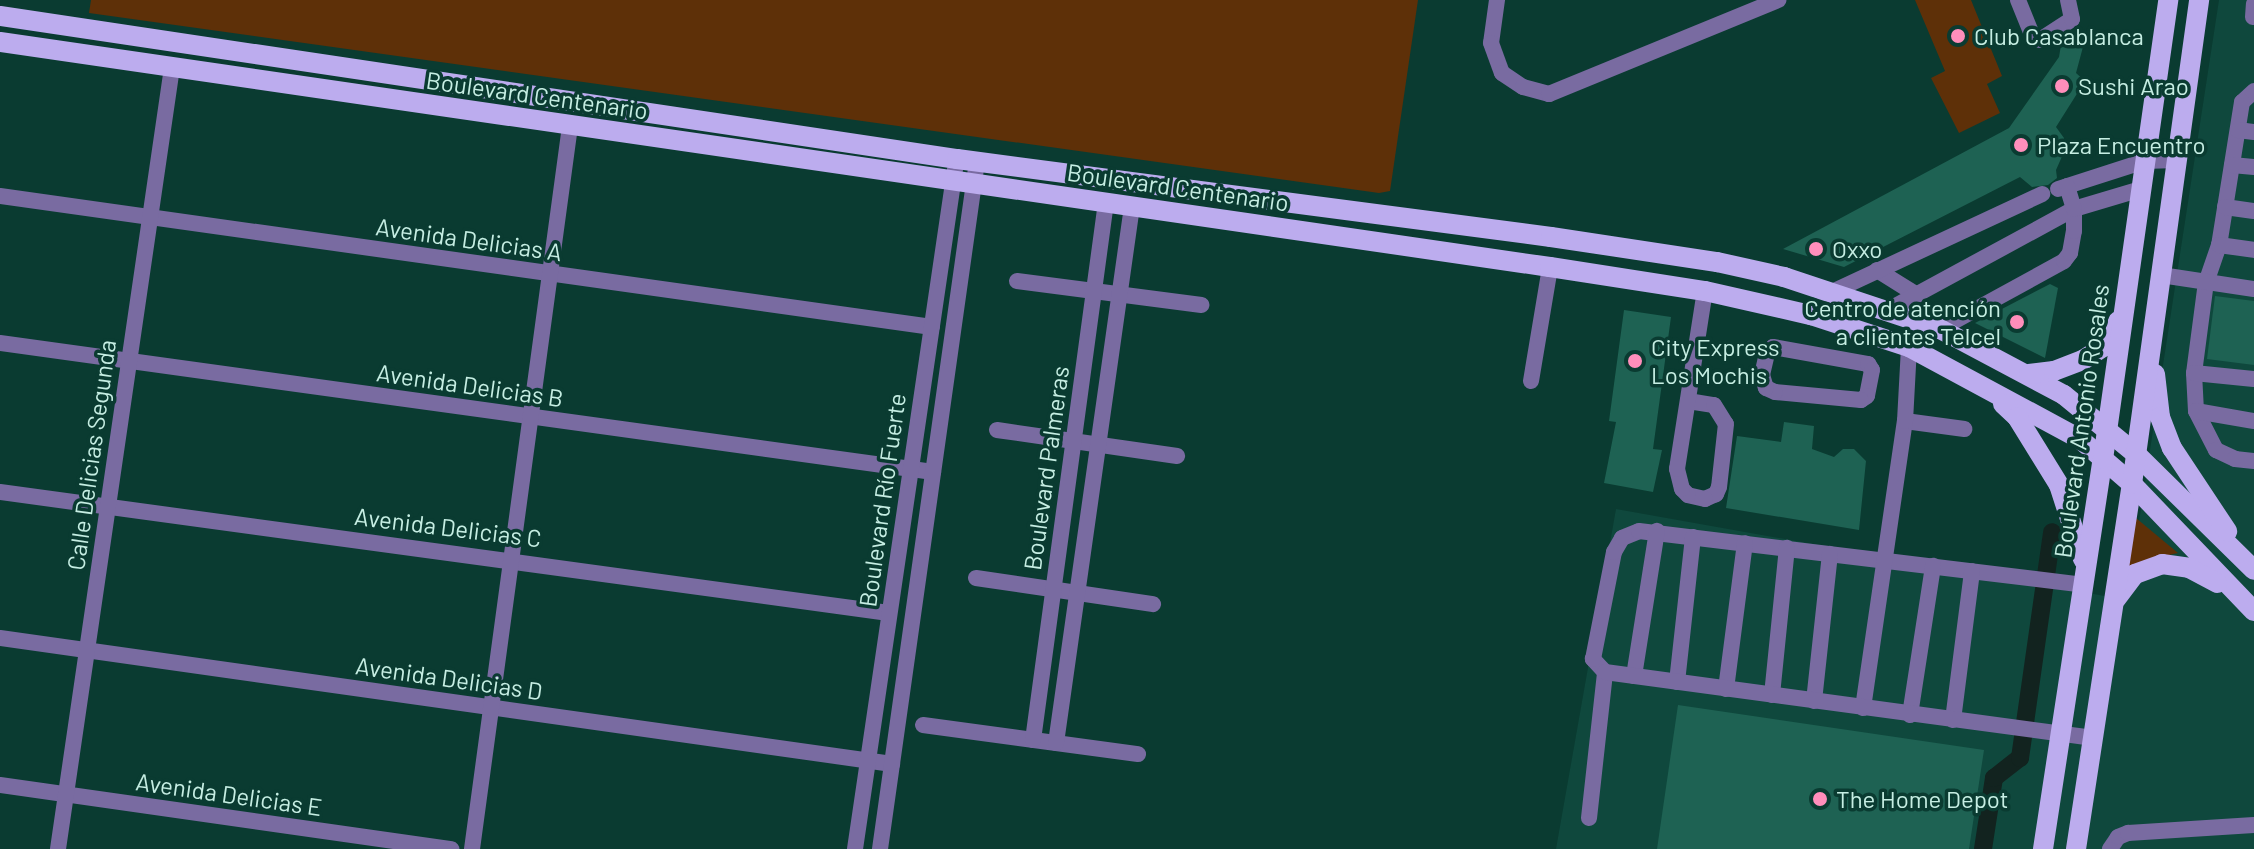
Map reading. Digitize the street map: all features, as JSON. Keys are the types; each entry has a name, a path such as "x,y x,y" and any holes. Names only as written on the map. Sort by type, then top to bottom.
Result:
{"main road":[{"name":"Boulevard Antonio Rosales","path":"2043,849 2048,734 2103,459 2168,0"},
{"path":"2076,849 2132,484 2199,0"},
{"name":"Boulevard Centenario","path":"0,16 967,160 1551,237 1717,262 1888,310 1940,329 2029,374 2081,407 2136,454 2253,569"},
{"name":"Boulevard Centenario","path":"0,42 1546,267 1705,291 1811,315 1909,347 2070,433 2132,484 2254,611"},
{"path":"1546,267 1551,237"},
{"path":"2029,374 2054,371 2103,347 2115,333 2129,274"},
{"path":"2150,353 2160,417 2172,448 2253,569"},
{"path":"1986,388 2017,417 2059,485 2078,578"},
{"path":"2110,618 2124,584 2135,574 2162,564 2175,564 2201,573 2254,611"}],"street":[{"path":"1497,0 1491,43 1502,73 1523,87 1549,94 1778,0"},
{"path":"2018,0 2032,35 2040,40 2072,19 2070,1"},
{"path":"2253,17 2254,4"},
{"name":"Calle Delicias Segunda","path":"58,849 172,68"},
{"path":"2254,91 2242,102 2246,131 2232,165 2219,245 2206,282 2194,373 2196,411 2216,450 2235,459 2254,461"},
{"path":"472,849 570,126"},
{"name":"Boulevard Río Fuerte","path":"880,849 933,472 967,160"},
{"path":"1832,292 2056,190 2145,161 2176,160"},
{"path":"2232,165 2254,167"},
{"name":"Boulevard Río Fuerte","path":"855,849 932,327 964,182"},
{"path":"1888,310 2074,209 2141,189"},
{"path":"1940,329 2064,261 2074,242 2074,209 2056,190"},
{"name":"Avenida Delicias A","path":"0,196 932,327"},
{"name":"Boulevard Palmeras","path":"1033,740 1106,202"},
{"name":"Boulevard Palmeras","path":"1056,743 1132,206"},
{"path":"2225,207 2254,211"},
{"path":"2219,245 2254,250"},
{"path":"1531,381 1546,267"},
{"path":"1877,270 1917,295"},
{"path":"2161,275 2254,289"},
{"path":"1017,281 1201,305"},
{"path":"1688,401 1714,405 1726,424 1719,487 1716,494 1705,499 1688,495 1678,481 1688,401 1705,291"},
{"path":"1865,363 1773,347 1767,353 1763,382 1775,392 1861,400 1867,396 1872,370 1865,363 1866,332"},
{"name":"Avenida Delicias B","path":"0,343 933,472"},
{"path":"1863,708 1905,421 1909,347"},
{"path":"2194,373 2254,379"},
{"path":"2196,411 2254,421"},
{"path":"1905,421 1964,429"},
{"path":"997,430 1177,456"},
{"name":"Avenida Delicias C","path":"0,492 512,559 889,613"},
{"path":"2078,578 1972,571 1657,531 1628,534 1614,552 1593,659 1605,672 2092,738"},
{"path":"1634,676 1657,531"},
{"path":"1677,682 1693,537"},
{"path":"1726,689 1745,543"},
{"path":"1772,695 1787,548"},
{"path":"1814,701 1830,554"},
{"path":"1910,715 1933,566"},
{"path":"1953,720 1972,571"},
{"path":"976,578 1153,604"},
{"name":"Avenida Delicias D","path":"0,638 892,764"},
{"path":"1589,818 1605,672"},
{"path":"923,725 1138,754"},
{"name":"Avenida Delicias E","path":"0,785 451,849"},
{"path":"2110,849 2118,837 2128,833 2254,825"}],"shaded area":[{"path":"91,0 1418,0 1390,191 1379,193 89,13"},
{"name":"Club Casablanca","path":"1915,0 1971,0 2002,76 1987,84 2000,113 1959,133 1931,78 1945,71"},
{"path":"2219,0 2254,0 2254,849 1556,849 1616,509 2127,600"},
{"path":"2136,518 2178,553 2146,560 2125,573"}],"building":[{"name":"Plaza Encuentro","path":"2076,29 2087,32 2076,73 2085,81 2056,127 2064,138 2064,152 2056,170 2057,178 2048,185 2032,187 2020,177 1844,267 1783,249 2009,128 2059,57 2062,39"},
{"name":"Centro de atención a clientes Telcel","path":"2050,284 2058,288 2045,358 1975,323"},
{"path":"2215,296 2254,301 2254,365 2207,359"},
{"path":"1624,310 1671,317 1653,449 1662,450 1653,492 1604,483 1616,422 1609,421"},
{"path":"1784,422 1814,426 1812,449 1834,457 1843,449 1854,449 1866,461 1859,530 1726,508 1737,436 1781,442"},
{"name":"The Home Depot","path":"1678,705 1984,750 1969,849 1657,849"}],"waterway":[{"path":"1983,849 1994,778 2020,758 2052,532"}],"place":[{"name":"Club Casablanca","path":"1958,36"},
{"name":"Sushi Arao","path":"2062,86"},
{"name":"Plaza Encuentro","path":"2021,145"},
{"name":"Oxxo","path":"1816,249"},
{"name":"Centro de atención a clientes Telcel","path":"2017,322"},
{"name":"City Express Los Mochis","path":"1635,361"},
{"name":"The Home Depot","path":"1820,799"}]}
